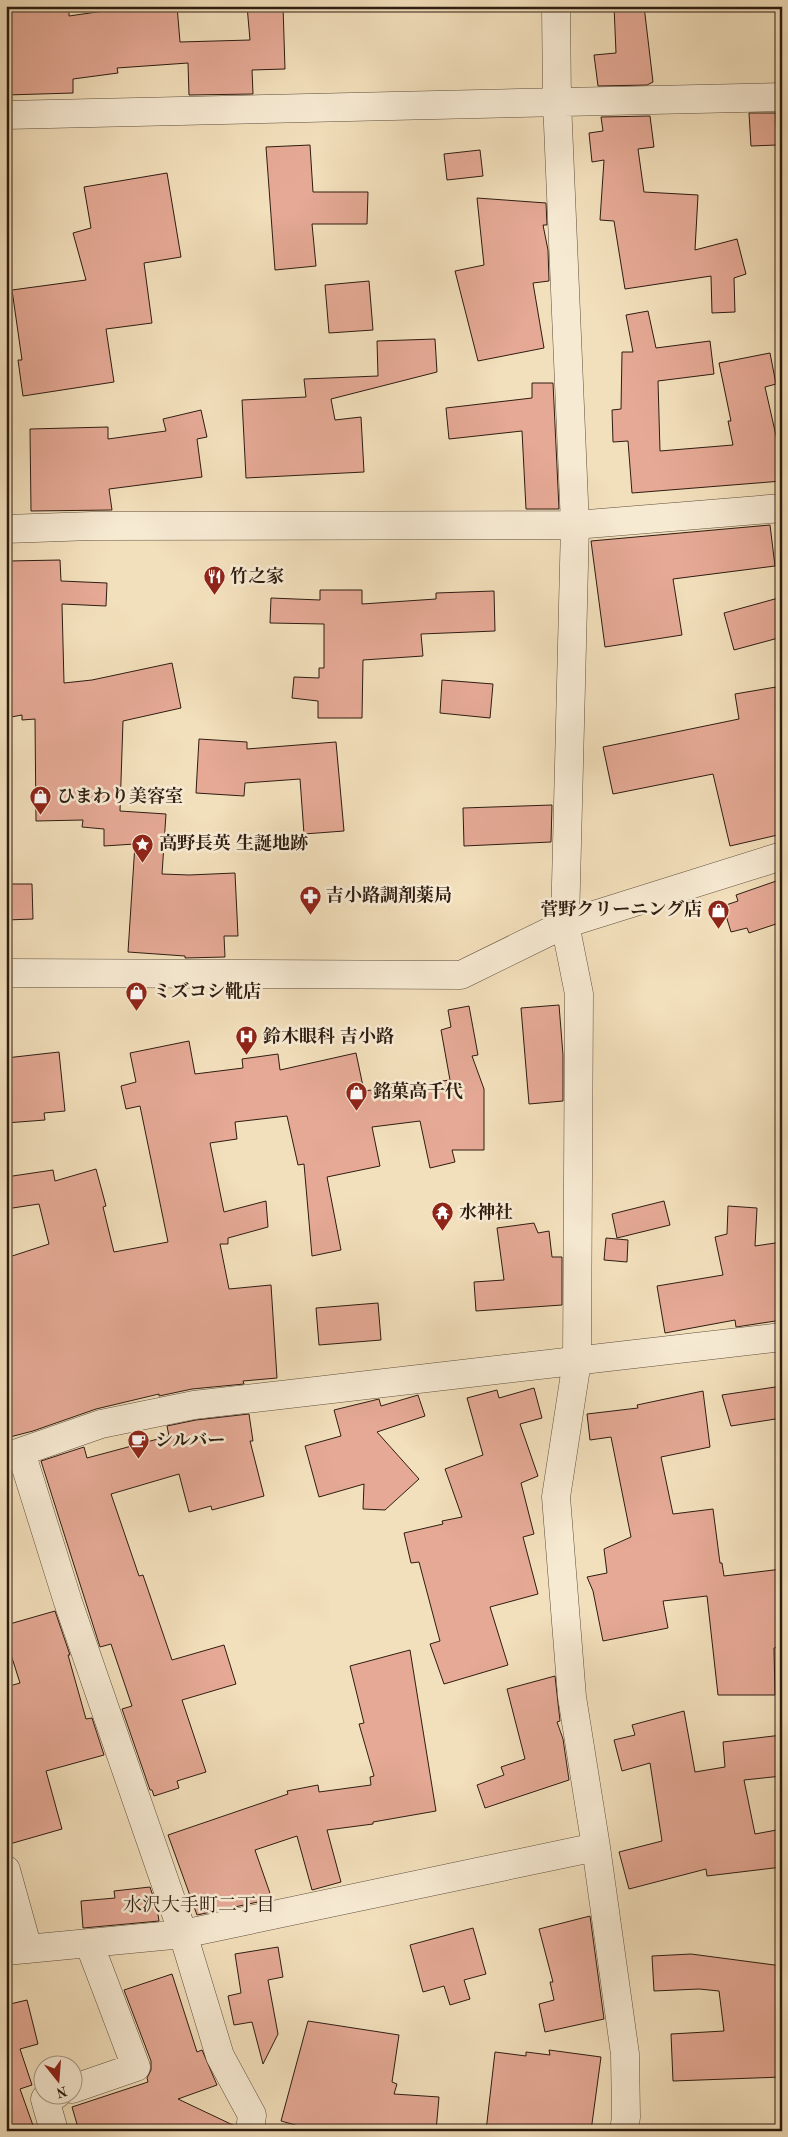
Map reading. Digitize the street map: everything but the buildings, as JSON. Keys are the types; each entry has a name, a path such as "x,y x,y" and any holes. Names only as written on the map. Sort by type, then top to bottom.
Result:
{"street":[{"path":"556,6 574,525 565,924 579,994 577,1361 556,1497 572,1697 596,1847 625,2054 624,2131"},
{"path":"6,115 782,97"},
{"path":"6,529 92,526 574,525 782,508"},
{"path":"6,973 461,975 565,924 782,856"},
{"path":"250,2131 252,2115 220,2056 183,1934 14,1454 101,1424 194,1405 782,1337"},
{"path":"6,1870 17,1950 183,1934 596,1847"},
{"path":"82,2086 136,2067 89,1943"},
{"path":"46,2104 54,2131"}],"place":[{"name":"竹之家","path":"214,596"},
{"name":"ひまわり美容室","path":"41,816"},
{"name":"高野長英 生誕地跡","path":"143,863"},
{"name":"吉小路調剤薬局","path":"310,915"},
{"name":"菅野クリーニング店","path":"718,929"},
{"name":"ミズコシ靴店","path":"137,1011"},
{"name":"鈴木眼科 吉小路","path":"247,1056"},
{"name":"銘菓高千代","path":"357,1111"},
{"name":"水神社","path":"443,1232"},
{"name":"シルバー","path":"139,1460"}],"district":[{"name":"水沢大手町二丁目","path":"199,1906"}]}
